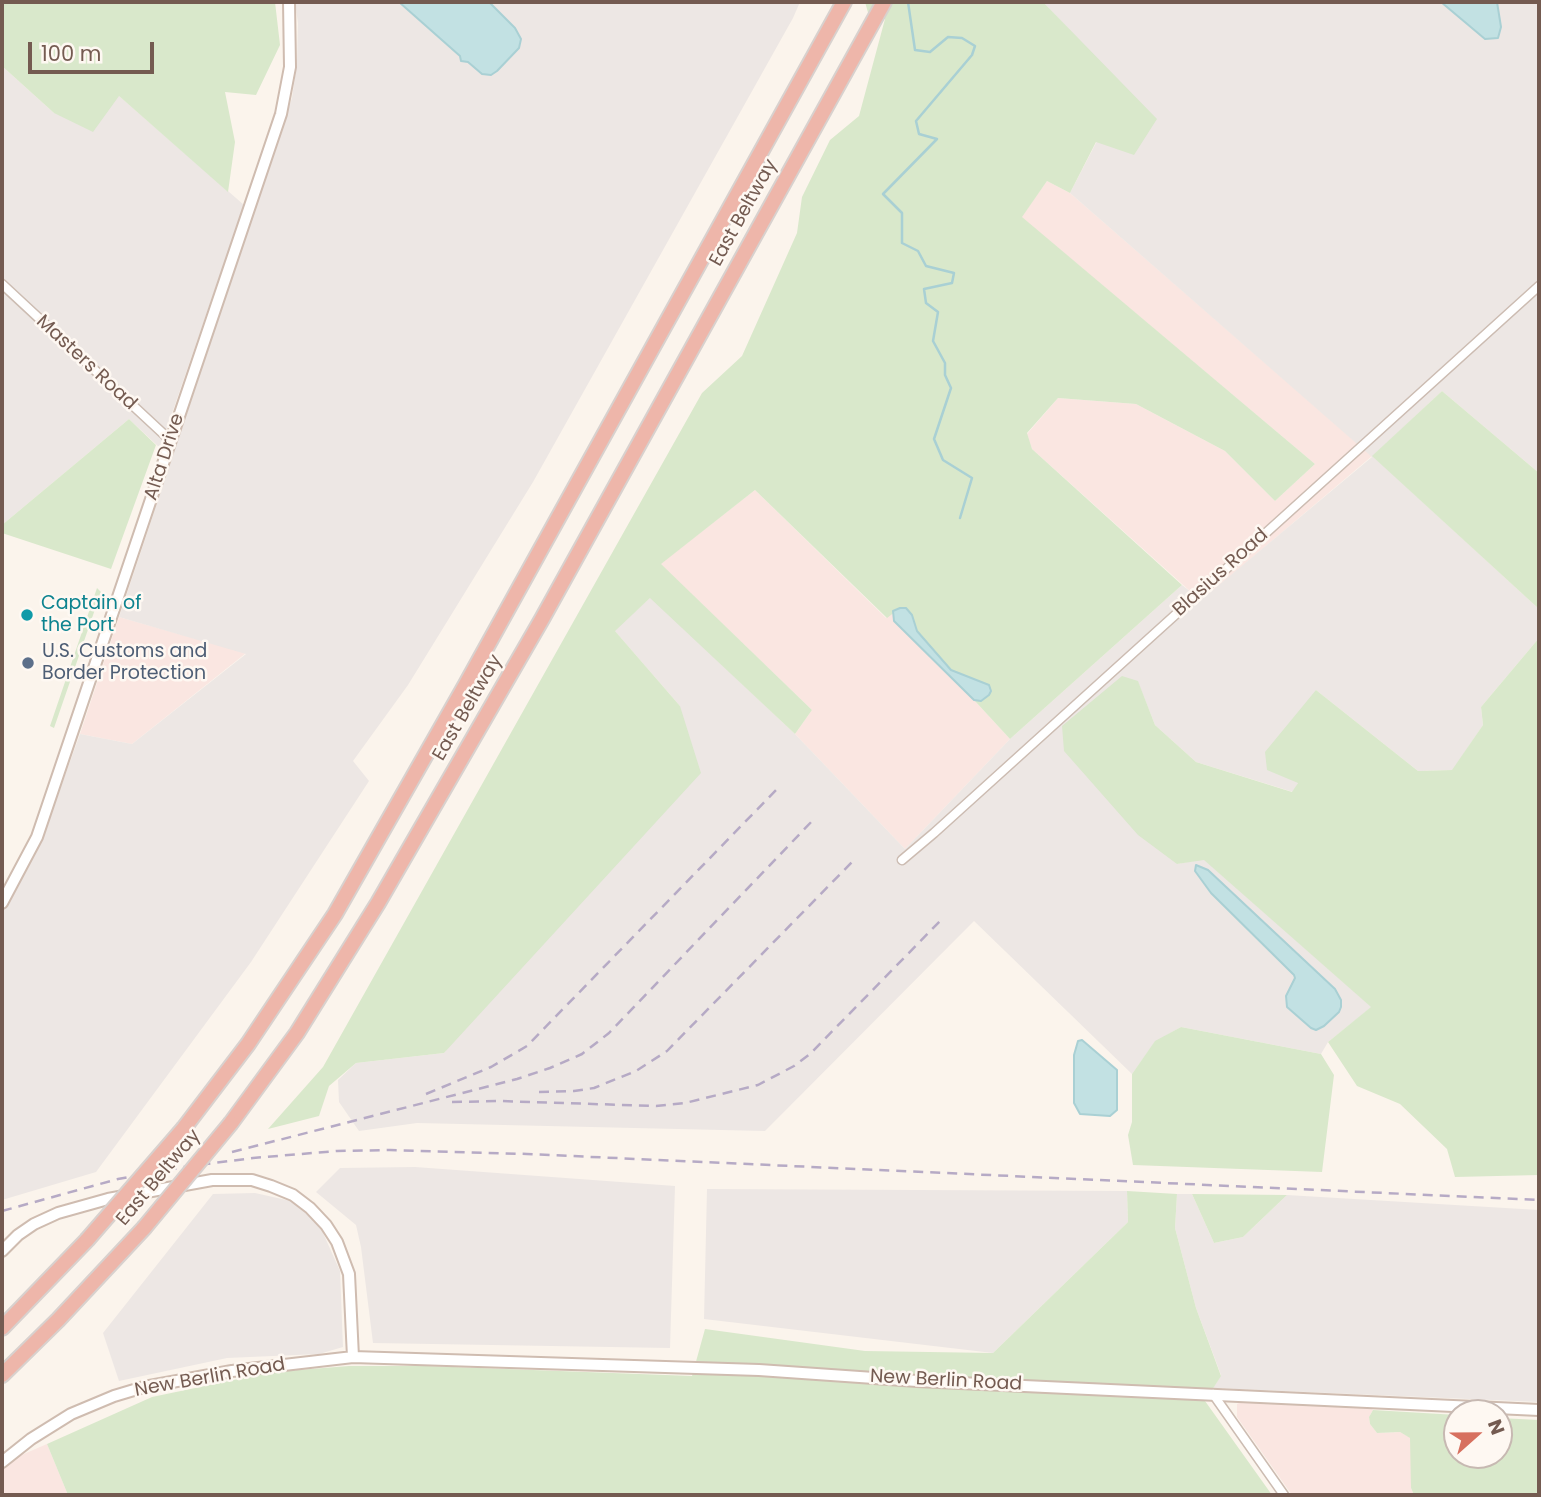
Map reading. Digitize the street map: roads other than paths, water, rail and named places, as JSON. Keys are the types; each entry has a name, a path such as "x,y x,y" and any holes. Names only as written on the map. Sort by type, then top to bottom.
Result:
{"highway":[{"name":"East Beltway","path":"2,1328 88,1240 184,1128 248,1044 335,914 465,686 844,2"},
{"name":"East Beltway","path":"2,1375 65,1313 144,1228 231,1123 297,1033 378,903 542,619 884,2"}],"street":[{"name":"Alta Drive","path":"2,903 37,837 281,114 290,67 289,2"},
{"name":"Masters Road","path":"2,284 170,440"},
{"name":"Blasius Road","path":"902,860 1539,286"},
{"path":"2,1251 34,1224 58,1213 108,1199 212,1180 251,1180 271,1186 293,1195 310,1208 337,1242 349,1275 353,1357"},
{"name":"New Berlin Road","path":"2,1462 31,1439 71,1414 144,1387 232,1371 353,1357 759,1370 917,1381 1539,1410"},
{"path":"1213,1394 1284,1495"}],"water":[{"path":"399,2 489,2 515,28 521,39 519,48 497,71 491,75 482,74 468,62 461,61 460,56"},
{"path":"1441,2 1497,2 1501,27 1498,38 1485,39"},
{"path":"906,608 912,615 917,631 951,670 989,685 989,695 981,701 974,700 894,621 893,611"},
{"path":"1196,865 1208,870 1335,989 1341,1000 1341,1007 1324,1026 1316,1030 1311,1028 1287,1007 1286,996 1294,975 1211,893 1195,871"},
{"path":"1082,1040 1117,1070 1117,1110 1110,1116 1080,1114 1074,1103 1074,1055 1078,1041"}],"waterway":[{"path":"908,2 915,50 930,52 948,37 962,38 975,46 972,55 916,121 919,134 937,139 883,194 902,213 902,243 918,251 926,266 954,273 952,283 924,289 926,303 938,312 933,341 945,363 945,375 951,388 934,439 943,460 972,478 960,518"}],"railway":[{"path":"426,1094 491,1067 527,1046 780,786"},
{"path":"232,1152 517,1079 582,1054 609,1033 815,818"},
{"path":"539,1092 594,1088 636,1071 667,1051 855,859"},
{"path":"452,1102 656,1106 685,1103 758,1085 794,1066 810,1054 944,917"},
{"path":"2,1211 118,1179 183,1167 337,1151 390,1150 1539,1200"}],"place":[{"name":"Captain of the Port","path":"27,615"},
{"name":"U.S. Customs and Border Protection","path":"28,663"}]}
